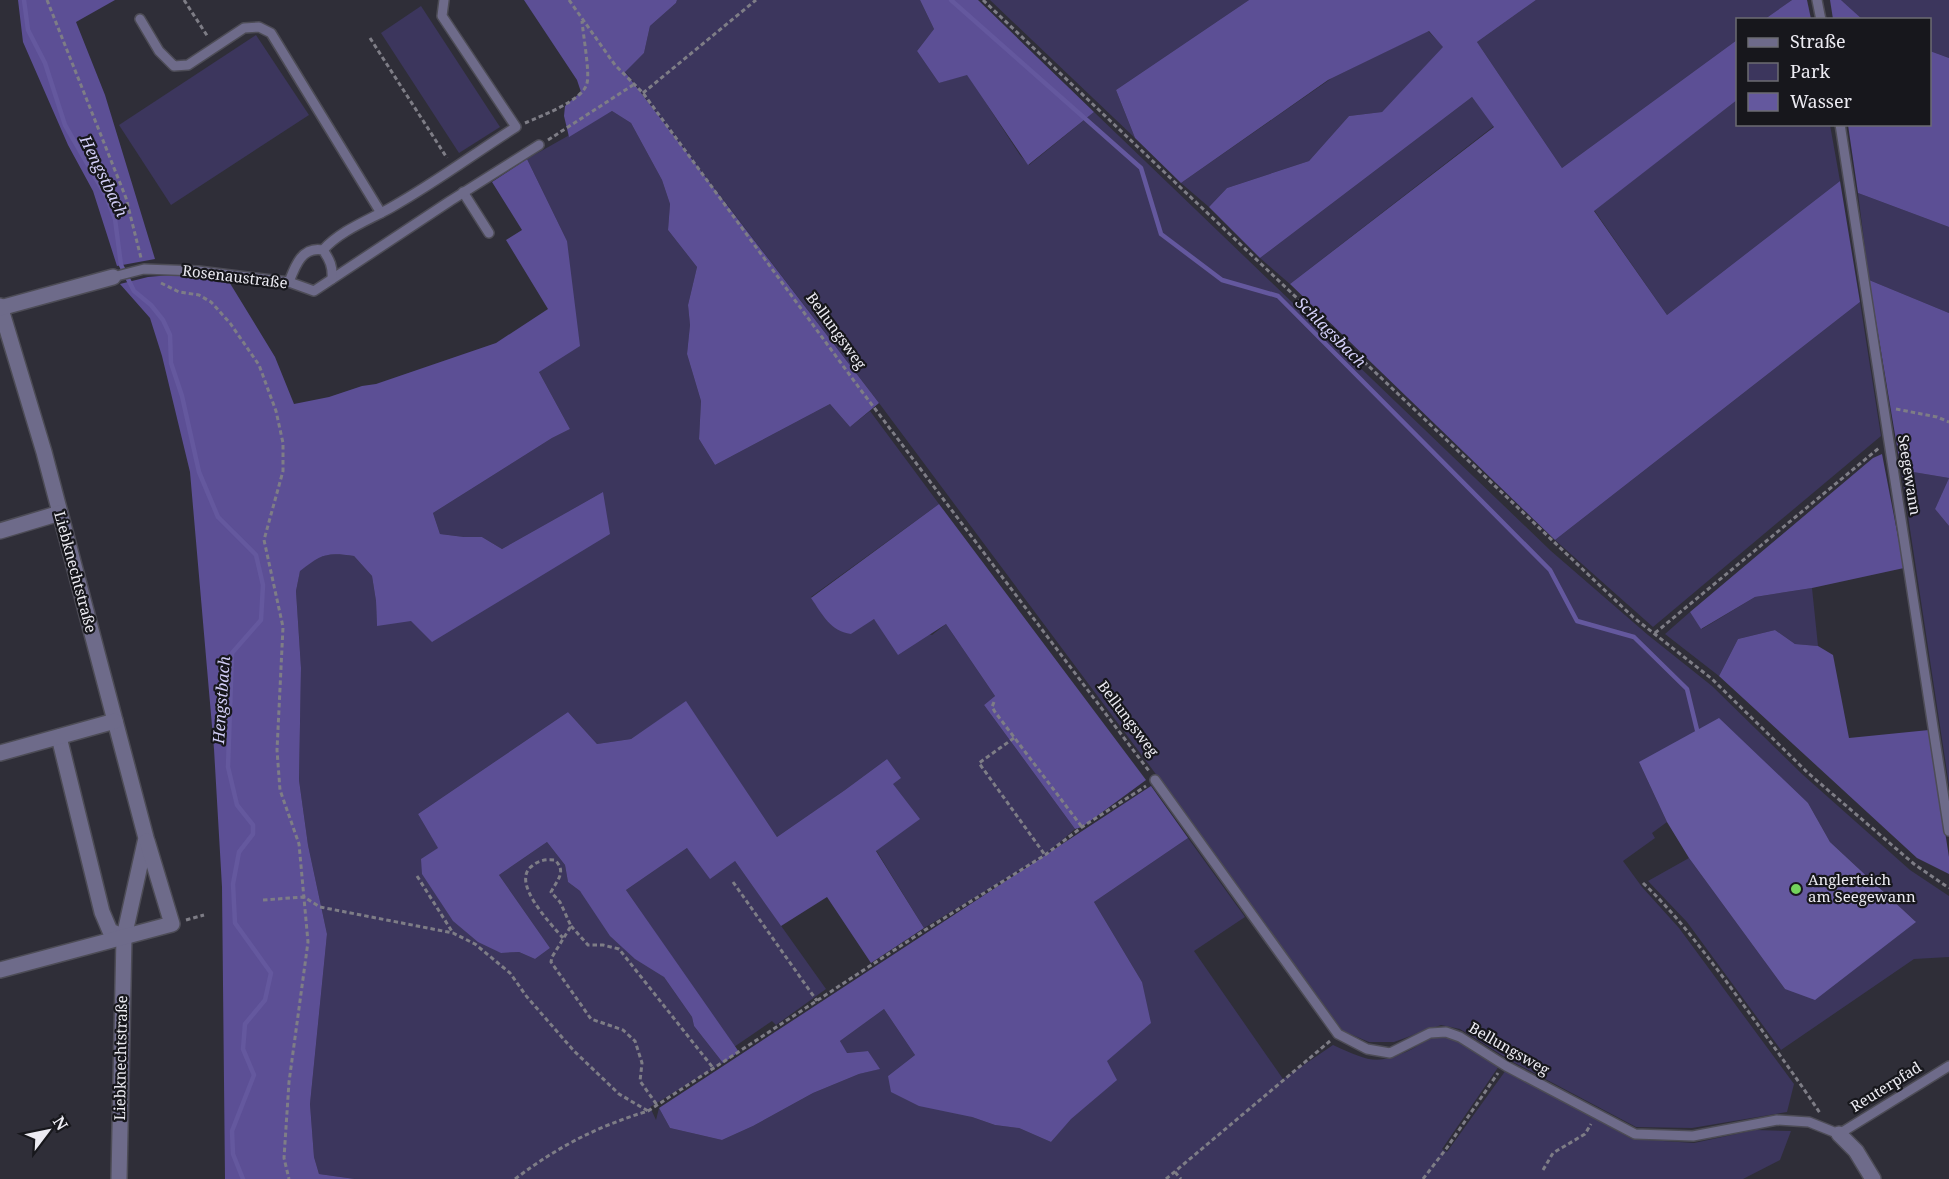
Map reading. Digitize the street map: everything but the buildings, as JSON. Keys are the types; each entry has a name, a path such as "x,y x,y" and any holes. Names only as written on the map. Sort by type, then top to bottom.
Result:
{"street":[{"name":"Rosenaustraße","path":"0,307 113,277"},
{"name":"Liebknechtstraße","path":"0,307 44,452 171,924 124,937"},
{"path":"0,531 60,513"},
{"path":"0,753 115,721"},
{"path":"58,737 102,912 110,931 124,937"},
{"name":"Liebknechtstraße","path":"118,1179 124,937 146,838"},
{"path":"0,970 124,937"},
{"path":"1839,1134 1856,1151 1874,1179"}],"lane":[{"path":"323,250 330,242 381,213 516,127 442,15 444,0"},
{"path":"1817,0 1821,18"},
{"path":"140,19 159,51 174,66 188,64 244,28 259,27 271,33 381,213"},
{"name":"Seegewann","path":"1840,126 1949,831"},
{"name":"Rosenaustraße","path":"113,277 141,269 198,271 289,282 314,291 463,192 539,145"},
{"path":"463,192 489,233"},
{"path":"289,282 296,263 305,253 314,248 323,250 330,260 333,269 332,279"},
{"name":"Bellungsweg","path":"1155,780 1338,1034 1367,1049 1390,1053 1430,1033 1446,1032 1461,1037 1506,1066 1635,1134 1693,1136 1777,1120 1809,1122 1839,1134"},
{"name":"Reuterpfad","path":"1839,1134 1949,1066"}],"path":[{"path":"47,0 126,198 141,269"},
{"path":"184,0 214,46"},
{"name":"Bellungsweg","path":"569,0 615,65 643,93 860,389 1155,780"},
{"path":"643,93 756,0"},
{"path":"983,0 1633,617 1712,679 1808,773 1914,864 1949,888"},
{"path":"516,127 568,103 581,93 588,83 582,20"},
{"path":"370,38 453,167"},
{"path":"539,145 633,84"},
{"path":"154,269 161,283 179,292 199,295 211,302 230,323 259,365 276,411 283,443 283,471 264,540 283,627 277,750 280,790 299,844 308,942 289,1082 284,1158 289,1179"},
{"path":"1883,406 1937,417 1949,422"},
{"path":"1655,633 1875,450 1888,443"},
{"path":"994,702 992,707 995,712 1082,827"},
{"path":"1014,738 979,764 1045,855"},
{"path":"515,1179 548,1154 582,1136 648,1111 925,930 1045,855 1082,827 1155,780"},
{"path":"562,938 532,899 526,886 526,873 531,866 548,859 558,864 561,869 561,877 551,892 560,902 571,926 588,945 603,945 619,949 714,1069"},
{"path":"417,876 453,933"},
{"path":"733,882 817,1001"},
{"path":"1643,883 1667,905 1686,928 1779,1052 1825,1120 1839,1134"},
{"path":"263,900 304,897 320,907 453,933 475,944 510,973 527,997 574,1051 619,1094 648,1111"},
{"path":"571,926 562,938 551,962 591,1019 623,1030 635,1041 642,1063 640,1081 657,1105"},
{"path":"1166,1179 1338,1034"},
{"path":"1423,1179 1499,1072 1506,1066"},
{"path":"1543,1170 1553,1153 1585,1134 1597,1115"},
{"path":"1175,1172 1181,1179"}],"green space":[{"path":"677,0 920,0 934,29 917,51 939,83 967,74 1020,155 1029,165 1094,112 1551,551 1648,635 1712,686 1802,774 1910,870 1949,896 1949,957 1914,959 1781,1050 1687,922 1648,881 1689,858 1785,989 1915,921 1830,842 1808,803 1639,762 1667,822 1652,833 1655,838 1623,861 1642,887 1679,928 1794,1084 1787,1112 1692,1128 1636,1127 1511,1061 1460,1029 1441,1025 1394,1042 1369,1042 1343,1031 1158,777 879,403 625,71 644,53 650,26"},
{"path":"990,0 1249,0 1116,90 1135,138"},
{"path":"1536,0 1792,0 1766,18 1736,18 1736,41 1562,168 1477,42"},
{"path":"1841,0 1949,0 1949,58 1931,51 1931,18 1861,18"},
{"path":"421,6 500,127 459,153 381,33"},
{"path":"1428,31 1444,47 1382,112 1349,116 1309,161 1227,188 1209,207 1181,183 1332,78"},
{"path":"256,35 309,115 171,205 119,125"},
{"path":"1472,97 1494,126 1290,284 1260,258"},
{"path":"1736,101 1736,126 1830,126 1840,181 1667,315 1594,210"},
{"path":"612,111 631,123 662,180 670,204 668,230 697,267 688,305 690,325 687,354 701,401 699,439 715,465 830,404 850,427 870,411 939,504 811,597 851,634 873,619 932,635 946,624 995,696 984,705 1075,829 1045,855 924,928 876,850 893,784 887,759 777,837 686,702 631,739 597,744 568,712 418,814 501,953 519,952 535,959 550,948 499,875 547,842 565,865 568,882 580,891 664,977 692,1017 694,1026 723,1063 650,1107 656,1120 659,1108 670,1128 722,1140 813,1093 859,1074 879,1069 868,1051 846,1053 840,1041 884,1009 915,1055 888,1076 972,1117 995,1125 1019,1128 1051,1142 1091,1086 1142,982 1094,902 1188,838 1245,917 1194,951 1283,1079 1333,1045 1363,1058 1380,1060 1400,1055 1431,1039 1446,1037 1470,1046 1499,1066 1442,1149 1447,1152 1506,1070 1632,1139 1694,1143 1755,1130 1791,1131 1780,1160 1743,1179 355,1179 319,1174 314,1157 310,1104 327,934 308,845 299,780 301,668 296,591 300,570 314,560 330,554 354,556 372,576 377,626 603,492 502,549 482,537 440,534 433,513 570,429 539,372 567,241 527,159"},
{"path":"1858,193 1949,227 1949,313 1869,280"},
{"path":"1860,302 1881,436 1653,627 1555,540"},
{"path":"1901,470 1949,478 1935,509 1949,526 1949,785"},
{"path":"1812,588 1818,646 1795,644 1775,630 1738,639 1719,676 1665,634 1690,612 1702,629 1755,597"},
{"path":"687,848 735,861 826,989 776,1025 772,1021 734,1047 626,890"}],"shaded area":[{"path":"18,0 115,0 76,22 105,95 155,259 117,266 93,191 68,145 23,42"},
{"path":"524,0 677,0 650,26 644,53 625,72 879,403 850,427 830,404 715,465 699,439 701,401 687,354 690,325 688,305 697,267 668,230 670,204 662,180 631,123 612,111 569,137 564,116 565,106 581,92 577,80"},
{"path":"920,0 978,0 1094,112 1028,165 967,75 939,83 917,51 934,29"},
{"path":"1249,0 1536,0 1477,42 1562,168 1736,41 1736,101 1594,211 1667,315 1840,181 1860,302 1555,540 1290,284 1494,127 1472,97 1260,258 1209,207 1227,188 1309,161 1349,116 1382,112 1443,47 1429,31 1328,80 1181,183 1135,138 1116,90"},
{"path":"1792,0 1807,0 1811,18 1766,18"},
{"path":"1830,0 1841,0 1861,18 1833,18"},
{"path":"1931,51 1949,58 1949,227 1858,193 1848,126 1931,126"},
{"path":"527,159 567,241 580,346 539,372 570,429 433,513 440,534 482,537 502,549 603,492 610,534 432,642 411,621 377,626 372,576 354,556 337,554 325,556 300,571 296,591 301,668 299,780 308,845 327,934 310,1104 314,1157 319,1174 355,1179 225,1179 222,887 214,749 190,472 162,356 150,318 120,284 148,277 182,274 228,280 275,357 294,404 376,384 496,343 548,309 506,240 522,230 492,182"},
{"path":"1869,280 1949,313 1949,478 1901,470"},
{"path":"1882,454 1904,568 1812,588 1755,597 1701,629 1690,612 1873,458"},
{"path":"1949,478 1949,526 1935,509"},
{"path":"939,504 1146,780 1082,827 1075,829 984,705 995,696 946,624 898,655 874,619 851,634 838,630 832,626 811,598"},
{"path":"1775,630 1795,644 1818,646 1833,655 1849,738 1929,730 1949,857 1949,874 1917,858 1719,676 1738,639"},
{"path":"686,701 777,837 887,759 901,778 893,784 920,819 876,851 924,928 871,963 827,897 781,926 735,861 710,879 687,848 626,890 739,1052 723,1063 694,1026 692,1017 664,977 635,959 610,936 580,891 568,882 565,865 547,842 499,875 550,948 535,959 519,952 501,953 478,942 453,921 422,874 421,859 438,848 418,814 568,712 597,744 631,739"},
{"path":"1151,786 1188,838 1094,902 1142,982 1151,1023 1107,1061 1117,1080 1071,1119 1051,1142 1019,1128 995,1125 972,1117 919,1106 891,1092 888,1076 915,1055 884,1009 840,1041 847,1053 868,1051 880,1069 859,1074 813,1093 722,1140 670,1128 659,1108"}],"water":[{"name":"Anglerteich am Seegewann","path":"1719,718 1808,803 1830,842 1916,922 1815,1000 1785,989 1689,858 1667,822 1639,762"}],"waterway":[{"name":"Hengstbach","path":"24,0 28,30 45,63 65,125 106,196 115,219 121,265 134,291 151,305 163,320 170,335 171,363 182,396 199,472 218,517 256,555 263,585 261,620 232,653 228,767 237,805 253,825 253,834 239,852 233,884 235,923 271,973 265,1000 245,1024 243,1049 254,1075 232,1131 233,1154 243,1179"},
{"name":"Schlagsbach","path":"951,0 1141,168 1161,234 1222,280 1278,296 1550,570 1577,621 1634,637 1687,689 1697,730"}],"place":[{"name":"Anglerteich am Seegewann","path":"1796,889"}]}
